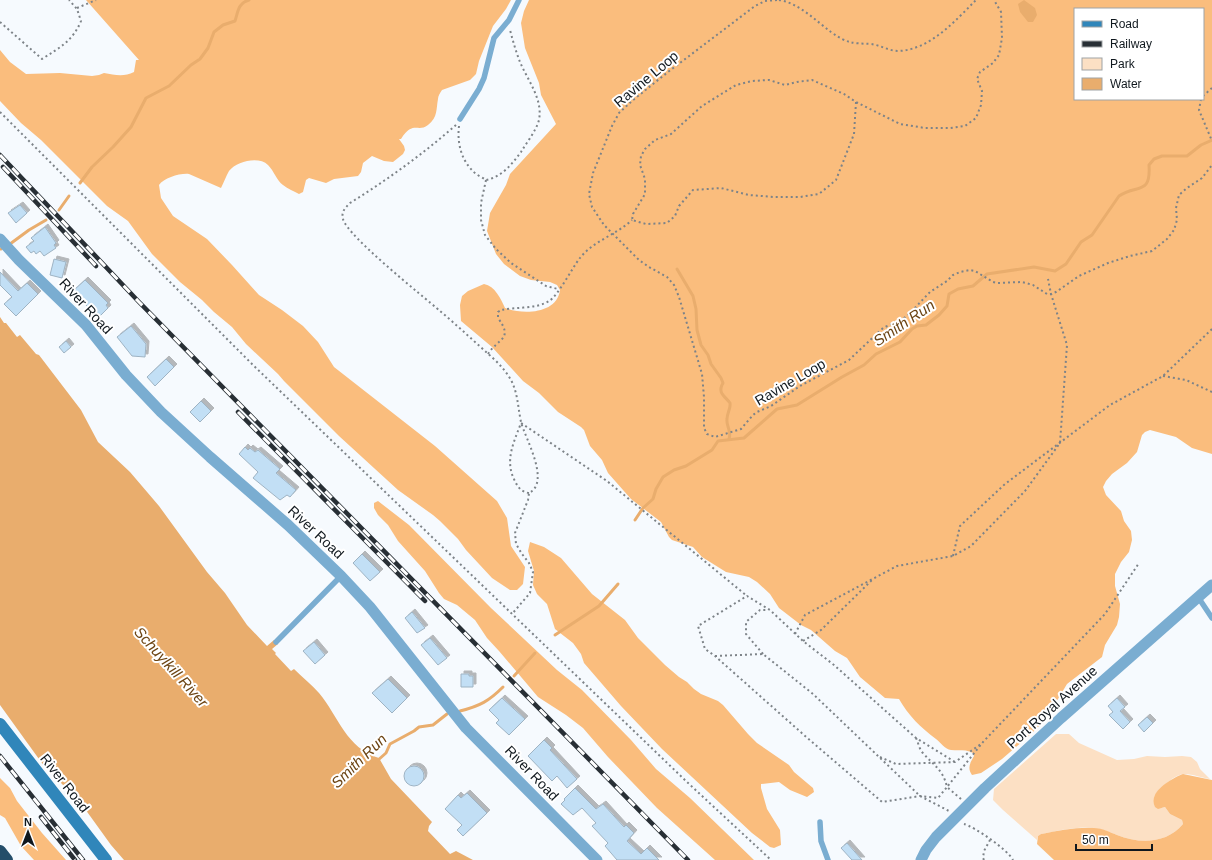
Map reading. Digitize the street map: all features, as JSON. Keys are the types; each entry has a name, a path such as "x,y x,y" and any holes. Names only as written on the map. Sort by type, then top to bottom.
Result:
{"highway":[{"path":"0,851 7,860"}],"street":[{"name":"River Road","path":"0,239 19,260 86,325 126,375 157,408 210,457 288,525 341,576 378,617 466,728 597,860"},
{"name":"Port Royal Avenue","path":"921,860 931,843 968,804 1066,713 1212,585"},
{"name":"River Road","path":"0,724 106,860"}],"lane":[{"path":"460,119 479,89 484,78 494,38 509,20 519,0"},
{"path":"276,642 341,576"},
{"path":"1198,598 1212,618"},
{"path":"820,822 821,841 828,860"}],"path":[{"path":"0,22 42,58 68,42 81,22 77,8 69,0"},
{"path":"77,8 96,0"},
{"name":"Ravine Loop","path":"976,0 960,17 942,32 925,43 909,50 896,51 872,44 851,43 841,39 793,5 778,0 765,1 755,6 668,72 619,113 612,126 593,173 589,194 592,207 612,234 649,267 667,277 674,285 683,308 702,374 704,397 703,424 705,432 711,436 734,432 744,427 753,415 770,406 793,390 849,360 883,328 904,318 930,292 947,281 953,275 970,270 997,283 1022,282 1047,294 1051,294"},
{"path":"488,354 504,337 502,324 498,318 498,312 501,310 544,304 552,299 587,250 632,220 633,214 645,194 645,179 640,165 641,156 645,149 655,140 671,134 702,106 736,85 752,81 769,80 785,86 797,82 812,80 844,94 856,102 900,124 925,128 950,128 965,126 976,118 981,105 982,91 978,79 980,72 993,63 999,55 1002,38 1001,12 994,0"},
{"path":"460,119 458,132 462,155 473,171 486,180 502,174 533,134 538,121 540,109 538,99 514,46 509,20"},
{"path":"1204,95 1212,88"},
{"path":"1201,100 1199,110 1212,141"},
{"path":"632,220 646,224 667,223 675,216 679,206 693,190 721,188 749,195 774,197 800,197 819,194 836,180 854,134 856,102"},
{"path":"0,112 253,365 687,782 771,860"},
{"path":"460,119 442,137 398,172 350,204 342,213 343,220 348,229 371,252 488,354 501,366 512,382 517,396 521,422 528,438 538,474 538,484 529,493 528,500 516,527 515,539 519,550 530,563 533,570 531,587 528,596 512,614"},
{"path":"1051,294 1060,290 1079,276 1108,263 1152,251 1167,239 1176,224 1176,208 1179,195 1202,178 1212,165"},
{"path":"486,180 481,203 481,220 485,236 496,250 511,263 546,286 558,290"},
{"path":"795,634 805,615 874,577 897,566 953,556 971,546 1025,491 1060,443 1067,345 1051,294 1048,279"},
{"path":"953,556 960,526 1005,484 1110,404 1163,376 1212,329"},
{"path":"1163,376 1186,380 1212,392"},
{"path":"521,422 512,448 510,466 517,486 522,491 529,493"},
{"path":"521,422 607,481 747,596 770,610 795,634 834,665 916,738 955,762"},
{"path":"747,596 698,626 705,649 715,656 882,802 920,796 938,798 983,742 1105,614 1139,563"},
{"path":"803,641 821,630 874,577"},
{"path":"770,610 760,610 746,622 746,634 763,654 813,694 920,796 954,818 971,826 1006,851 1013,860"},
{"path":"715,656 763,654"},
{"path":"916,738 921,751 944,776 947,787 968,804"},
{"path":"877,755 896,764 934,764 955,762 983,742"},
{"path":"983,859 984,851 990,840"}],"green space":[{"path":"1056,734 1069,734 1079,743 1117,760 1134,759 1147,756 1191,757 1197,762 1200,769 1210,779 1185,774 1177,776 1156,793 1162,808 1165,807 1170,814 1182,820 1183,824 1176,831 1161,839 1144,841 1135,840 1100,829 1081,828 1041,834 1038,836 1037,840 993,800 994,789"}],"shaded area":[{"path":"86,0 511,0 493,26 479,61 476,74 470,80 442,90 438,97 434,119 424,127 412,128 405,133 401,139 399,139 405,150 403,154 393,162 384,161 372,156 363,163 361,172 358,176 334,179 326,183 309,178 306,180 303,192 299,194 281,183 268,165 264,162 254,160 242,162 229,171 221,188 189,174 172,176 161,182 159,185 161,198 173,216 207,239 259,295 303,326 318,342 334,367 435,446 497,501 507,518 511,546 525,567 523,584 517,590 510,590 492,578 440,521 398,490 339,436 246,344 232,327 180,282 152,254 128,221 107,206 0,101 0,50 10,62 26,74 60,73 92,76 104,73 123,75 134,72 136,60 139,60"},
{"path":"529,0 1212,0 1212,454 1192,448 1176,437 1150,430 1142,435 1137,452 1127,463 1112,474 1106,481 1103,487 1106,495 1121,511 1124,521 1131,531 1132,540 1129,552 1121,562 1115,574 1115,586 1120,604 1117,625 1105,645 1102,657 1067,684 1046,719 1002,759 981,773 972,775 970,772 971,761 974,756 973,753 951,750 945,747 915,721 899,699 885,698 860,677 847,658 835,651 811,630 801,625 779,608 770,594 757,582 749,577 726,572 702,557 693,547 672,540 661,522 631,499 608,473 602,460 590,446 584,430 558,412 539,393 523,381 492,347 461,321 460,305 462,296 468,291 484,284 488,285 494,290 505,308 521,312 538,311 546,308 553,304 558,298 560,290 557,285 550,282 531,280 520,276 504,264 496,254 487,231 490,213 506,185 510,174 556,124 541,95 539,83 525,48 521,23"},
{"path":"378,501 409,525 491,608 557,670 582,690 631,740 656,769 690,798 754,860 715,860 657,808 608,757 583,728 538,697 487,638 475,620 457,605 444,599 439,593 425,571 398,541 388,525 378,515 374,508 374,503"},
{"path":"530,542 544,547 561,558 592,594 625,620 638,638 665,665 701,694 718,701 723,705 757,743 789,765 794,772 813,788 814,792 807,797 790,790 779,782 761,784 767,809 780,830 781,845 774,848 770,847 752,833 662,749 621,706 584,663 581,654 573,643 555,629 547,604 537,594 533,585 534,571 528,551"},
{"path":"1183,774 1212,780 1212,860 1054,860 1037,844 1038,836 1041,834 1081,828 1106,830 1135,840 1144,841 1161,839 1176,831 1183,824 1182,820 1170,814 1165,807 1158,809 1155,807 1154,798 1163,785"},
{"path":"0,778 10,788 17,801 42,833 66,860 34,860 21,846 5,818 0,815"}],"water":[{"path":"1024,0 1035,8 1037,15 1033,22 1028,22 1020,12 1018,4"},
{"name":"Schuylkill River","path":"0,317 17,337 20,335 36,354 39,355 81,410 98,442 130,472 159,506 207,572 225,593 247,625 267,646 274,640 278,644 272,649 276,653 275,654 291,671 294,669 319,693 344,731 359,747 379,758 391,779 432,822 428,831 450,854 456,851 473,860 124,860 111,845 80,802 44,766 0,705"}],"building":[{"path":"20,205 27,213 16,223 8,213"},
{"path":"45,227 56,243 54,245 56,248 44,256 40,251 36,254 34,251 31,253 26,247 34,241 31,238"},
{"path":"54,259 66,262 62,278 50,275"},
{"path":"0,272 18,291 27,283 38,294 16,316 4,304 12,297 0,285"},
{"path":"85,280 108,303 106,305 108,308 98,318 73,291"},
{"path":"131,326 146,344 145,357 132,356 117,337"},
{"path":"66,341 71,347 64,353 59,347"},
{"path":"166,359 174,367 155,386 147,377"},
{"path":"201,401 211,411 200,422 190,412"},
{"path":"245,447 248,450 250,448 255,452 258,450 280,469 276,473 296,490 290,497 287,495 280,500 253,478 258,472 239,454"},
{"path":"362,554 380,572 370,581 353,563"},
{"path":"412,612 425,628 417,633 405,618"},
{"path":"430,638 447,658 438,665 421,645"},
{"path":"314,642 325,655 315,664 303,651"},
{"path":"461,674 469,674 469,676 473,676 473,687 461,687"},
{"path":"388,679 407,698 392,713 372,693"},
{"path":"502,698 525,719 509,735 496,723 499,720 489,710"},
{"path":"1117,698 1125,707 1120,711 1130,722 1123,729 1109,715 1113,712 1108,706"},
{"path":"1147,717 1153,723 1144,732 1138,725"},
{"path":"544,740 552,748 550,750 577,779 567,788 557,776 552,781 528,756"},
{"path":"414,766 421,769 424,776 421,783 414,786 407,783 404,776 407,769"},
{"path":"575,788 596,809 603,804 624,827 626,825 634,833 627,841 641,854 647,848 659,860 617,860 605,846 608,843 592,826 596,823 582,808 573,815 561,804"},
{"path":"467,793 487,813 463,836 457,830 462,825 445,809 458,795 461,798"},
{"path":"847,843 862,860 852,860 841,848"}],"waterway":[{"path":"80,183 92,167 131,127 146,98 169,86 191,65 200,59 208,48 214,32 223,25 235,21 241,6 245,1 249,0"},
{"name":"Smith Run","path":"635,520 643,508 653,499 656,489 663,477 674,470 686,466 712,450 718,441 744,438 777,409 797,405 864,365 876,354 900,342 912,329 917,326 926,325 939,315 947,306 949,294 958,289 973,286 987,274 1034,267 1055,271 1066,264 1081,242 1092,235 1119,196 1126,192 1142,188 1145,185 1148,181 1149,165 1154,159 1162,156 1187,156 1201,145 1212,140"},
{"path":"59,210 69,196"},
{"path":"10,244 46,220"},
{"path":"677,269 693,296 696,309 697,330 701,345 708,355 711,364 721,378 723,383 721,386 721,392 730,403 727,417 730,434 729,439"},
{"name":"Smith Run","path":"555,635 599,606 618,584"},
{"name":"Smith Run","path":"514,676 535,653"},
{"name":"Smith Run","path":"460,711 484,702 503,687"},
{"name":"Smith Run","path":"377,761 386,753 390,744 419,727 433,725 447,714"}],"railway":[{"path":"0,155 139,302 688,860"},
{"path":"3,167 96,266"},
{"path":"238,412 425,601"},
{"path":"0,756 83,860"},
{"path":"41,817 75,860"}]}
